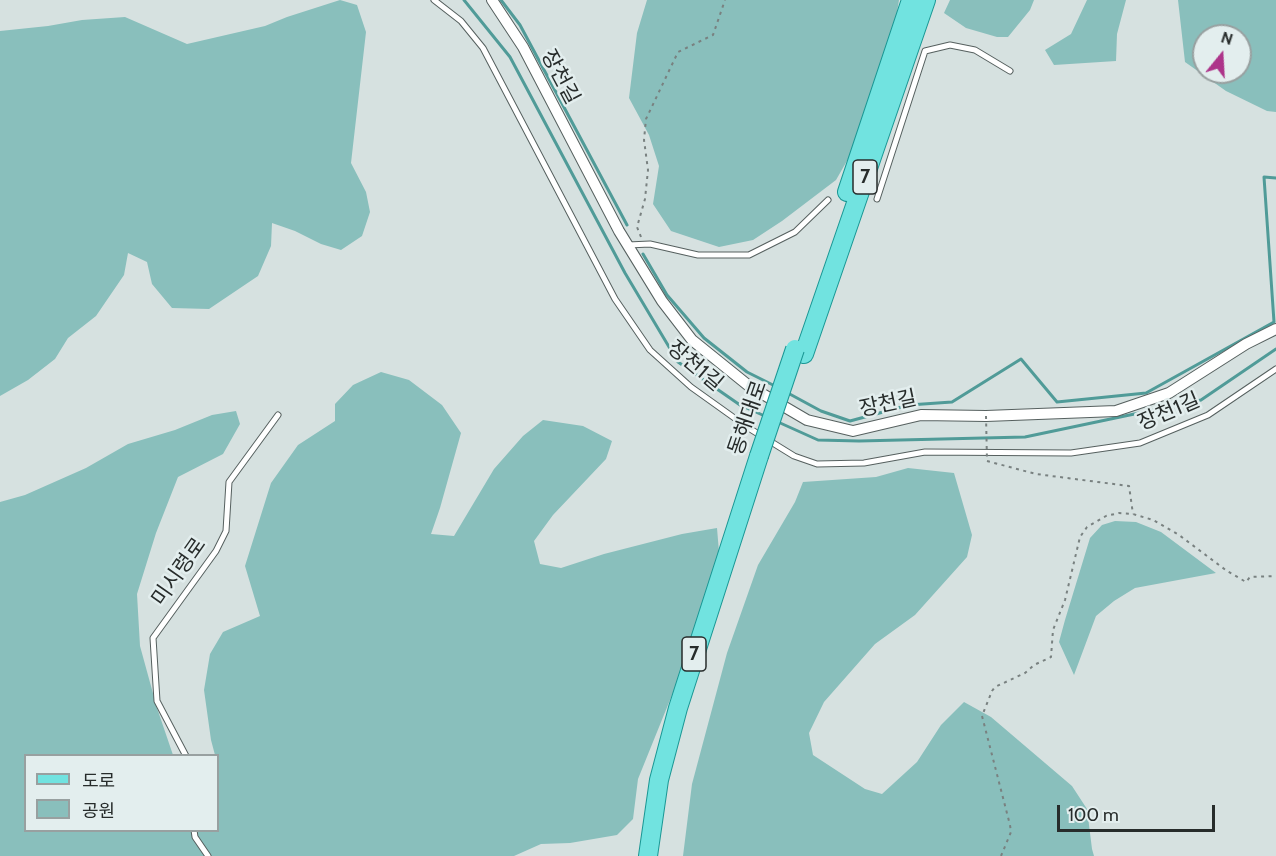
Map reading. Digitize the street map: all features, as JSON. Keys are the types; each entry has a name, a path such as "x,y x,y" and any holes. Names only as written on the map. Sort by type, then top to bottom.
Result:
{"main road":[{"name":"7","path":"800,352 911,0"},
{"name":"7","path":"764,457 926,0"},
{"name":"동해대로","path":"648,856 659,780 678,708 764,457"},
{"name":"동해대로","path":"660,856 669,784 685,714 764,457"}],"street":[{"name":"장천길","path":"492,0 523,47 628,245 662,301 693,340 749,386 807,420 853,431 921,415 986,416 1116,411 1169,393 1246,344 1276,329"}],"lane":[{"name":"장천1길","path":"434,0 461,21 483,48 615,299 650,350 691,387 747,427 795,456 817,464 864,463 925,452 1071,453 1140,443 1208,415 1276,369"},
{"path":"877,199 925,51 950,45 975,50 1010,71"},
{"path":"628,245 644,244 698,255 749,255 795,232 828,200"},
{"name":"미시령로","path":"185,754 157,701 153,638 216,550 226,531 229,482 278,415"},
{"path":"194,832 208,856"}],"path":[{"path":"644,244 637,227 645,200 648,170 644,140 646,119 678,52 713,35 725,0"},
{"path":"986,416 987,461 1036,474 1129,486 1133,514"},
{"path":"1001,856 1011,832 1011,825 982,716 995,687 1025,673 1034,664 1051,657 1053,630 1065,600 1080,537 1087,527 1106,516 1119,513 1133,514 1153,520 1179,535 1227,571 1246,582 1250,577 1276,576"}],"green space":[{"path":"340,0 357,5 366,32 351,163 366,192 370,212 362,236 341,250 272,223 271,246 258,276 209,309 172,308 152,284 147,262 128,253 124,275 96,316 68,338 55,359 28,380 0,396 0,31 82,20 125,17 187,44 265,26"},
{"path":"647,0 899,0 894,31 856,145 836,180 753,240 719,247 671,231 653,204 659,166 649,135 629,98 637,33"},
{"path":"950,0 1034,0 1030,10 1008,37 997,37 966,28 944,13"},
{"path":"1087,0 1126,0 1117,34 1116,61 1054,65 1045,50 1071,34"},
{"path":"1178,0 1276,0 1276,112 1267,111 1216,84 1252,84 1252,24 1192,24 1192,67 1185,62"},
{"path":"381,372 409,380 442,405 461,433 431,534 454,536 494,469 523,436 543,420 583,426 612,441 606,459 553,515 534,541 540,564 561,568 604,554 682,534 717,528 719,552 691,648 638,779 633,819 617,835 570,843 541,844 514,856 0,856 0,502 25,495 86,468 128,444 175,430 212,415 236,411 240,424 223,454 178,477 156,533 137,594 140,646 173,754 24,754 24,832 219,832 219,754 215,754 211,740 204,690 210,654 223,632 260,616 245,566 271,483 298,445 335,421 335,404 353,385"},
{"path":"908,468 954,473 972,535 967,557 915,615 875,644 824,702 809,733 813,755 865,789 882,794 917,762 941,725 964,702 991,717 1072,786 1087,809 1094,856 683,856 692,784 727,653 758,565 795,502 803,482 876,477"},
{"path":"1115,521 1136,522 1161,532 1216,573 1135,588 1114,601 1096,616 1074,675 1059,642 1090,538 1102,525"}],"waterway":[{"path":"464,0 510,57 625,273 678,362 740,405 767,417"},
{"path":"501,0 520,25 627,225"},
{"path":"786,392 821,411 850,421 909,405 952,402 1021,359 1057,402 1146,393 1274,322 1264,177 1276,178"},
{"path":"643,254 667,295 704,338 747,372 775,386"},
{"path":"778,422 818,440 1025,437 1201,400 1276,349"}]}
